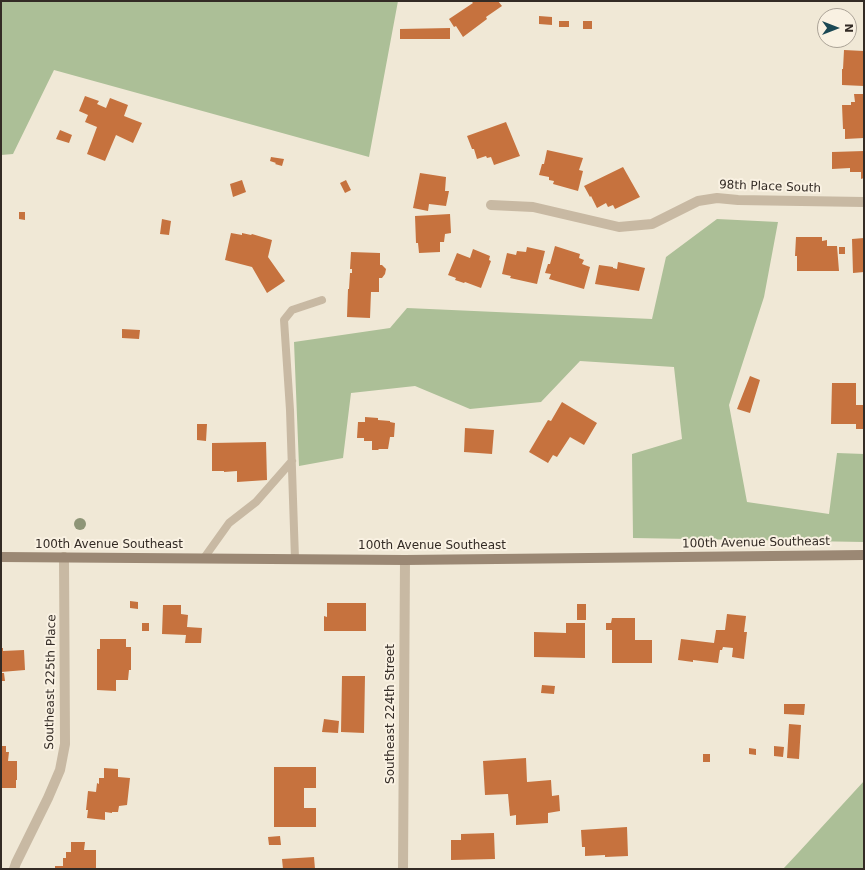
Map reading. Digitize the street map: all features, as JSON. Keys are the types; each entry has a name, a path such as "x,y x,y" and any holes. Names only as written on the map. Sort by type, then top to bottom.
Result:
{"street":[{"name":"98th Place South","path":"491,205 533,207 619,227 652,224 698,201 717,198 738,200 864,202"},
{"name":"100th Avenue Southeast","path":"1,557 405,560 864,556"},
{"name":"Southeast 225th Place","path":"14,869 60,770 65,744 64,558"},
{"name":"Southeast 224th Street","path":"402,869 405,560"}],"lane":[{"path":"295,559 290,410 284,320 292,310 322,300"},
{"path":"204,558 229,523 256,502 292,461"}],"green space":[{"path":"1,1 398,1 369,157 54,70 13,154 1,155"},
{"path":"717,219 778,222 764,297 729,405 747,502 829,514 837,453 864,454 864,542 633,538 632,454 682,439 674,367 580,361 541,402 470,409 415,386 351,393 343,458 299,466 294,342 390,328 407,308 652,319 666,257"},
{"path":"864,781 864,869 783,869 798,853"}],"building":[{"path":"471,1 498,1 502,6 486,17 487,19 463,37 456,26 454,27 449,19 473,3"},
{"path":"539,16 552,17 552,25 539,24"},
{"path":"559,21 569,21 569,27 559,27"},
{"path":"583,21 592,21 592,29 583,29"},
{"path":"450,28 450,39 400,39 400,29"},
{"path":"844,50 864,51 864,86 842,85"},
{"path":"854,94 864,94 864,138 845,139 842,105 851,105 851,102 855,102"},
{"path":"85,96 99,101 97,104 106,108 110,98 128,105 124,116 142,123 133,143 116,135 105,161 87,154 97,127 85,122 88,115 79,111"},
{"path":"506,122 520,156 494,165 491,157 487,158 486,156 477,159 474,149 472,149 467,136"},
{"path":"60,130 72,135 69,143 56,139"},
{"path":"547,150 583,158 579,170 583,171 578,191 553,184 554,181 549,180 549,177 539,175 542,164 544,164"},
{"path":"864,151 864,178 861,179 861,172 850,172 850,168 832,169 832,152"},
{"path":"271,157 284,159 282,166 270,161"},
{"path":"623,167 640,197 615,209 613,205 608,207 606,203 597,208 584,186"},
{"path":"420,173 446,177 445,191 449,191 446,206 429,204 428,211 413,208"},
{"path":"242,180 246,192 233,197 230,184"},
{"path":"346,180 351,190 345,193 340,183"},
{"path":"19,212 25,212 25,220 19,219"},
{"path":"450,214 451,233 445,234 444,242 440,242 440,252 419,253 418,243 416,243 415,216"},
{"path":"162,219 171,221 169,235 160,234"},
{"path":"231,233 242,235 242,233 252,234 272,240 268,257 285,281 267,293 252,267 225,260"},
{"path":"796,237 822,237 822,241 827,240 827,246 837,246 839,271 797,271 797,256 795,256"},
{"path":"864,238 864,272 853,273 852,239"},
{"path":"555,246 580,254 579,258 584,260 582,264 590,267 584,289 549,279 551,274 545,273 548,264 550,264"},
{"path":"527,247 545,251 537,284 510,278 511,276 502,274 507,253 516,255 517,251 526,252"},
{"path":"839,247 845,247 845,254 839,254"},
{"path":"473,249 490,256 489,260 491,261 481,288 455,280 456,278 448,275 457,253 470,258"},
{"path":"351,252 380,253 380,265 386,269 382,278 379,278 379,292 371,292 370,318 347,317 348,289 350,273 352,273 352,269 350,269"},
{"path":"618,262 645,268 639,291 595,284 599,265 617,269"},
{"path":"122,329 140,330 139,339 122,338"},
{"path":"750,376 760,380 750,413 737,409"},
{"path":"832,383 856,383 856,405 864,405 864,429 856,429 856,424 831,424"},
{"path":"562,402 597,423 584,445 570,437 557,457 553,455 548,463 529,452 548,420 551,421"},
{"path":"365,417 378,418 378,420 395,423 394,437 390,437 388,449 372,450 372,441 364,441 364,438 357,438 358,422 365,422"},
{"path":"197,424 207,424 206,441 197,440"},
{"path":"465,428 494,430 492,454 464,452"},
{"path":"266,442 267,480 237,482 237,471 212,471 212,443"},
{"path":"130,601 138,602 138,609 130,608"},
{"path":"327,603 366,603 366,631 324,631 324,616 327,617"},
{"path":"577,604 586,604 586,620 577,620"},
{"path":"163,605 181,605 181,614 188,615 187,627 202,628 201,643 185,643 186,635 162,634"},
{"path":"727,614 746,616 744,632 747,632 744,659 732,657 733,648 723,647 722,650 720,650 718,663 678,660 681,639 714,643 716,630 725,630"},
{"path":"612,618 635,618 635,640 652,640 652,663 612,663 612,630 606,630 606,623 611,623"},
{"path":"142,623 149,623 149,631 142,631"},
{"path":"566,623 585,623 585,658 534,657 534,632 566,633"},
{"path":"100,639 126,639 126,647 131,647 131,670 129,670 128,680 116,680 116,691 97,690 97,649 100,649"},
{"path":"1,648 3,648 3,651 24,650 25,670 1,672"},
{"path":"1,673 4,673 5,681 1,681"},
{"path":"342,676 365,676 364,733 341,732"},
{"path":"542,685 555,686 554,694 541,693"},
{"path":"784,704 805,704 804,715 784,714"},
{"path":"324,719 339,721 338,733 322,732"},
{"path":"789,724 801,725 799,759 787,758"},
{"path":"1,746 6,746 6,752 9,752 8,761 17,761 16,788 1,788"},
{"path":"774,746 784,747 783,757 774,756"},
{"path":"749,748 756,749 756,755 749,754"},
{"path":"703,754 710,754 710,762 703,762"},
{"path":"526,758 527,782 551,780 552,796 559,795 560,811 548,813 548,823 516,825 516,815 510,816 508,794 485,795 483,761"},
{"path":"274,767 316,767 316,788 304,788 304,808 316,808 316,827 274,827"},
{"path":"104,768 118,769 118,777 130,778 127,805 119,806 118,812 105,812 105,820 87,818 88,810 86,810 88,791 96,792 97,783 99,784 99,778 104,778"},
{"path":"627,827 628,856 585,856 585,847 582,847 581,830"},
{"path":"494,833 495,859 451,860 451,840 461,840 461,834"},
{"path":"280,836 281,845 269,845 268,837"},
{"path":"71,842 85,842 84,850 96,850 96,869 55,869 55,866 63,866 63,858 66,858 66,852 71,852"},
{"path":"314,857 315,869 283,869 282,859"}]}
